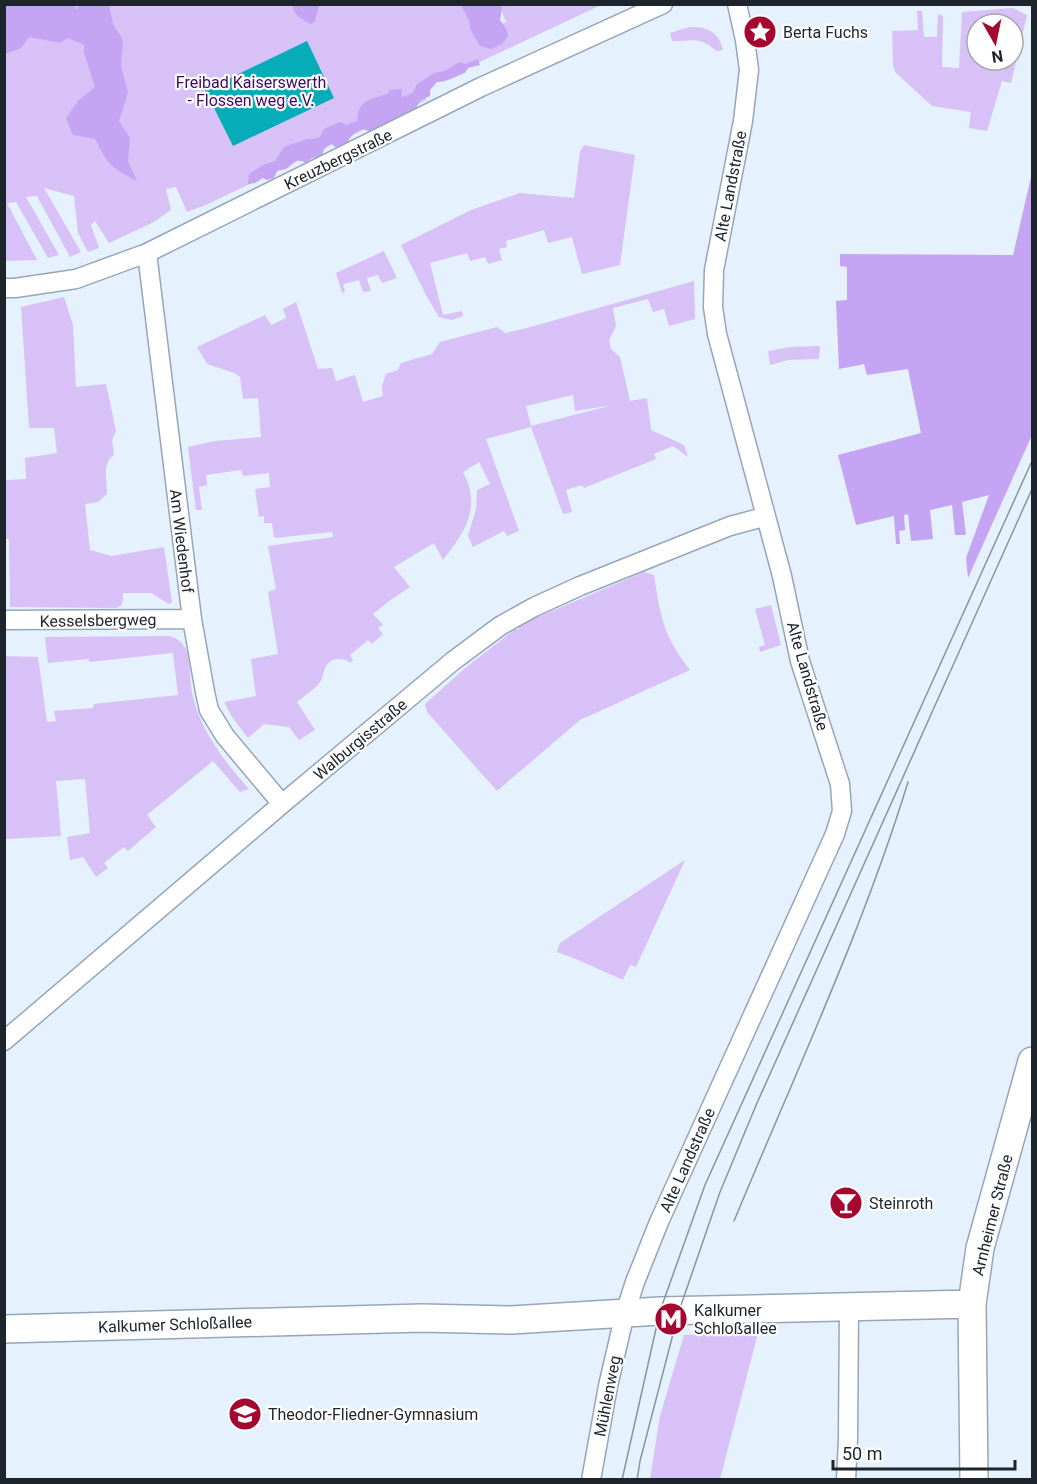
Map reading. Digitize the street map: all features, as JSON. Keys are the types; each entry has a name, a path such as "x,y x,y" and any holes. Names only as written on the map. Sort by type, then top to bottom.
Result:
{"main road":[{"name":"Arnheimer Straße","path":"974,1479 972,1304 980,1248 1032,1061"},
{"name":"Kalkumer Schloßallee","path":"4,1329 422,1318 511,1320 625,1313 972,1304"}],"street":[{"name":"Kreuzbergstraße","path":"4,288 76,279 147,253 481,87 663,4"},
{"name":"Alte Landstraße","path":"625,1313 659,1222 840,822 842,799 840,784 800,661 782,576 764,517 717,334 713,307 714,270 743,121 748,77 745,40 737,4"},
{"name":"Am Wiedenhof","path":"147,253 192,619 204,692 215,722 282,804"},
{"name":"Walburgisstraße","path":"4,1041 453,660 500,626 580,586 730,526 764,517"},
{"name":"Kesselsbergweg","path":"4,620 192,619"},
{"path":"846,1479 849,1307"},
{"name":"Mühlenweg","path":"591,1479 610,1376 625,1313"}],"green space":[{"name":"Freibad Kaiserswerth - Flossen weg e.V.","path":"4,5 479,5 492,29 506,22 499,5 601,5 422,89 426,100 208,204 187,212 176,187 166,189 171,210 154,222 109,243 95,221 91,225 99,248 88,252 78,233 74,196 44,188 81,252 70,257 37,196 26,197 59,255 48,258 16,202 7,203 37,260 5,261"},
{"path":"1013,8 1021,12 965,12 965,72 1014,72 1011,83 1002,81 987,131 969,128 971,112 932,106 895,72 892,31 918,30 917,11 922,11 924,37 937,37 938,14 943,16 942,67 959,68 962,12"},
{"path":"689,27 711,31 719,39 723,50 716,51 700,41 672,41 670,33"},
{"path":"584,145 635,155 620,265 582,274 572,237 548,243 544,230 506,241 507,247 499,249 502,260 488,264 485,257 470,261 467,253 430,263 443,315 462,311 463,316 452,320 439,317 401,245 471,210 520,193 574,198 580,152"},
{"path":"384,251 397,278 382,283 378,275 367,278 371,291 363,292 359,280 343,284 345,292 342,293 336,273"},
{"path":"694,281 695,319 669,326 664,309 653,312 648,299 613,308 616,326 609,340 611,349 620,357 630,401 647,398 651,430 684,445 688,457 673,446 654,454 656,459 584,488 582,485 566,490 572,512 563,514 531,427 486,439 519,531 507,536 504,531 473,547 468,536 476,509 477,490 490,484 479,462 463,472 471,497 471,508 464,529 451,550 443,560 434,543 394,567 410,587 373,614 383,625 378,628 383,634 372,644 368,640 350,655 353,660 350,663 339,659 330,662 320,682 297,702 315,730 299,740 289,727 264,724 248,738 224,702 256,696 251,659 278,654 268,592 276,589 268,546 333,537 332,532 274,538 272,523 264,523 264,516 259,517 255,489 270,487 269,473 243,476 241,470 206,475 207,485 199,487 202,510 196,510 188,447 215,441 261,437 258,398 243,399 240,377 207,364 197,347 265,315 271,325 286,318 283,309 296,302 318,369 332,368 336,381 355,375 363,402 383,396 382,386 386,374 398,370 401,363 432,354 440,342 497,327 505,333","holes":["573,395 575,411 613,405 531,426 526,406"]},
{"path":"64,297 73,325 76,387 106,384 116,431 112,440 114,455 110,458 107,467 107,494 98,502 85,504 90,550 112,556 164,547 172,602 169,604 151,593 123,593 121,606 116,608 10,607 9,539 4,539 5,480 26,479 25,458 57,453 54,428 29,428 21,307"},
{"path":"820,346 819,359 788,360 770,365 768,351"},
{"path":"644,572 654,575 664,625 674,647 690,670 580,720 497,791 427,712 425,704 464,669 515,629 519,630 519,625"},
{"path":"771,605 781,645 760,652 759,647 765,645 755,609"},
{"path":"170,636 178,640 187,652 192,693 207,732 222,756 249,789 240,792 213,761 147,815 156,827 128,851 124,847 104,863 108,868 96,877 83,857 70,860 67,837 90,833 85,779 56,781 61,836 5,839 5,641 6,656 38,657 47,722 56,721 54,711 93,708 94,704 178,695 173,653 89,662 89,659 48,663 45,637"},
{"path":"685,860 636,967 630,965 623,980 557,952 560,943"},
{"path":"758,1333 720,1479 650,1479 660,1416 684,1335"}],"shaded area":[{"path":"5,4 74,5 77,10 78,5 109,5 113,24 123,40 121,65 128,93 119,121 130,138 128,161 137,181 111,165 95,139 73,135 66,118 79,100 95,87 84,53 84,45 68,38 60,43 29,37 21,48 5,54"},
{"path":"292,4 319,5 315,21 311,24 301,19 294,11"},
{"path":"461,5 500,5 502,8 500,20 508,36 502,44 491,49 480,46 470,29 470,23"},
{"path":"478,59 480,65 468,68 465,73 448,80 437,82 430,90 430,96 421,100 414,111 372,132 362,129 351,136 343,146 336,148 330,145 323,152 322,157 312,158 306,163 297,161 286,169 277,171 274,178 267,180 263,178 248,184 249,174 275,161 284,147 320,137 324,129 340,122 346,125 357,121 360,109 366,102 387,94 390,90 402,89 401,97 409,95 416,85 434,73 444,71 460,62 465,64"},
{"path":"1032,173 1032,435 968,578 966,558 989,495 962,502 966,535 955,535 952,505 930,510 933,539 911,541 908,514 904,515 905,530 899,531 900,544 896,544 894,516 856,525 838,455 921,433 908,369 867,375 864,364 839,369 836,301 847,300 847,267 840,266 840,254 1013,255"}],"water":[{"path":"307,41 334,98 233,146 205,90"}],"tram line":[{"path":"622,1480 660,1311 705,1185 1032,461"},
{"path":"637,1480 679,1311 720,1192 757,1103 1032,489"},
{"path":"734,1221 849,949 908,782"}],"place":[{"name":"Berta Fuchs","path":"760,32"},
{"name":"Steinroth","path":"846,1203"},
{"name":"Kalkumer Schloßallee","path":"671,1319"},
{"name":"Theodor-Fliedner-Gymnasium","path":"245,1414"}]}
